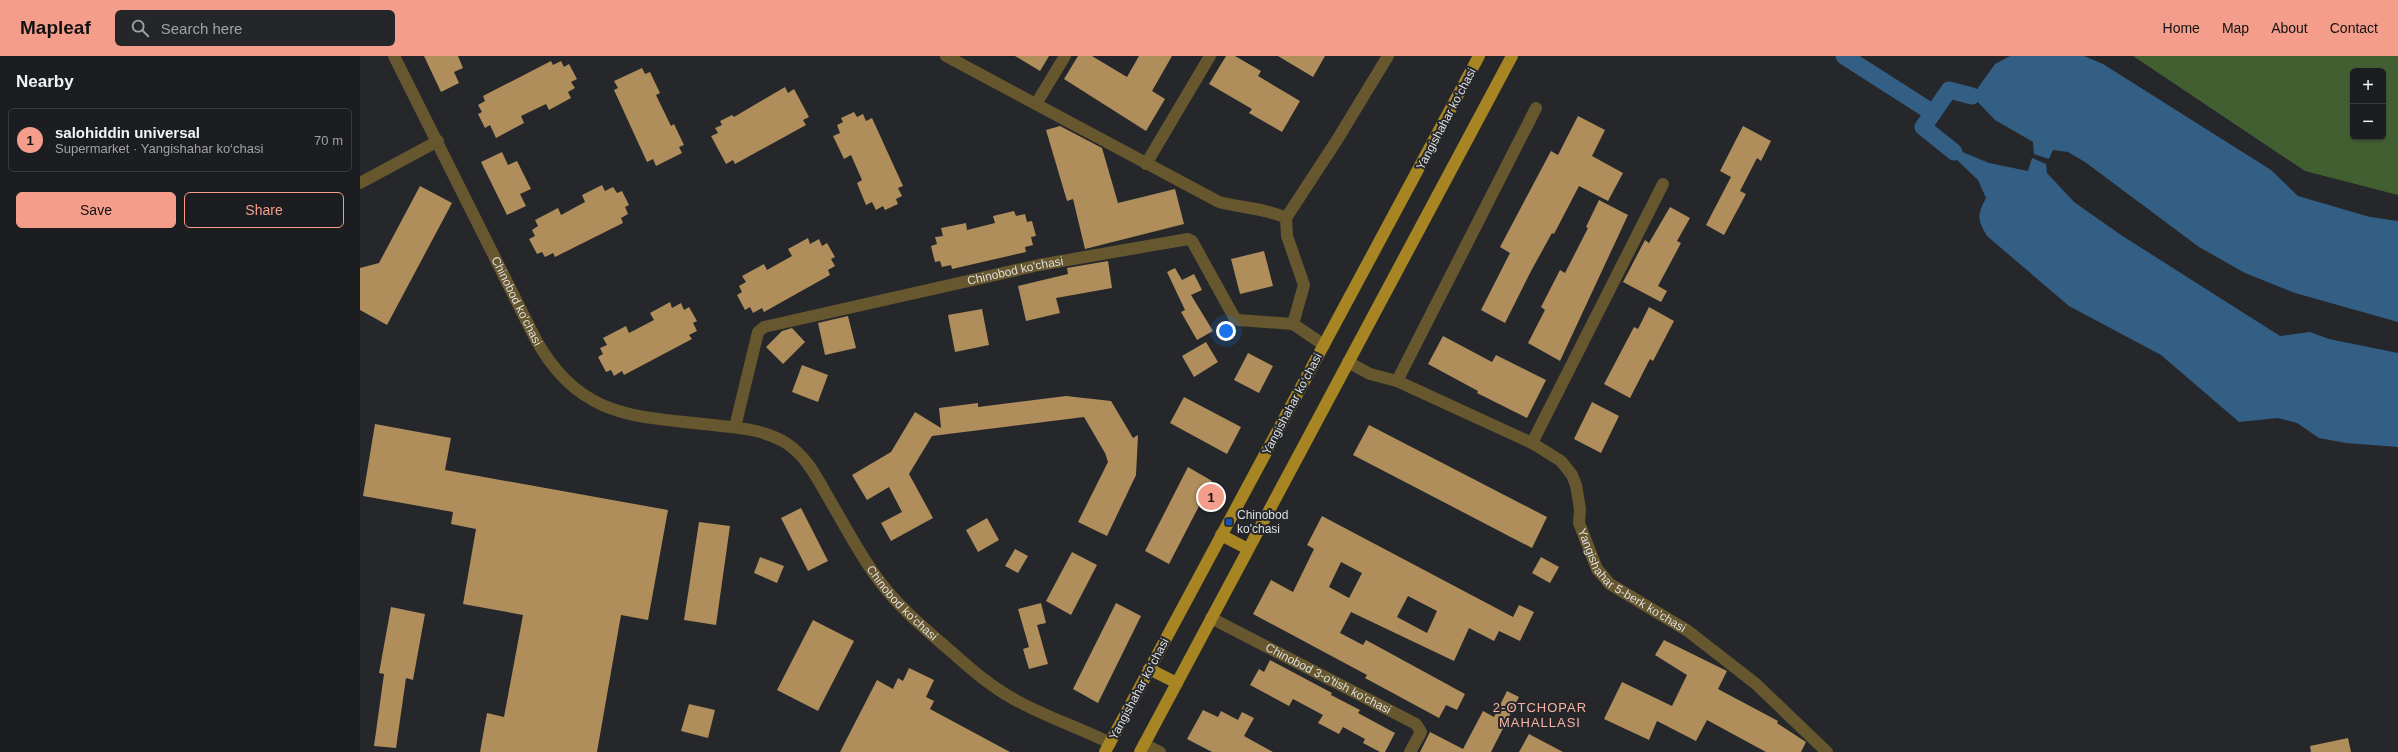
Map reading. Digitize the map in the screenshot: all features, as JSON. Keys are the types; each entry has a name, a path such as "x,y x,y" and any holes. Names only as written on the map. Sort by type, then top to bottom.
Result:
{"main road":[{"name":"Yangishahar ko‘chasi","path":"1107,747 1479,56"},
{"path":"1142,748 1512,56"},
{"path":"1221,535 1248,549"},
{"path":"1149,670 1176,683"}],"street":[{"name":"Chinobod ko'chasi","path":"394,56 438,141 538,343 553,368 569,385 592,401 622,412 735,427 772,436 789,445 801,455 881,584 912,618 980,676 1024,705 1107,747"},
{"path":"946,56 1218,202 1240,208 1263,209 1286,218"},
{"path":"1036,104 1065,56"},
{"path":"1146,164 1210,56"},
{"path":"1293,324 1304,286 1287,236 1286,218 1338,140 1388,56"},
{"path":"1397,381 1536,108"},
{"path":"360,183 438,141"},
{"path":"1532,443 1663,184"},
{"name":"Chinobod ko'chasi","path":"735,427 758,332 764,327 1076,257 1188,239 1192,240 1234,317 1238,320 1293,324 1324,345"},
{"name":"Yangishahar 5-berk ko'chasi","path":"1348,362 1370,374 1397,381 1532,443 1561,461 1572,475 1580,509 1579,523 1597,569 1602,577 1610,584 1688,631 1750,679 1828,752"},
{"name":"Chinobod 3-o'tish ko'chasi","path":"1211,618 1416,724 1421,732 1410,752"},
{"path":"1142,748 1160,752"}],"green space":[{"path":"2133,56 2398,56 2398,195 2305,171"}],"water":[{"path":"2010,56 2084,56 2103,64 2271,170 2298,196 2370,217 2398,221 2398,322 2295,293 2245,273 2199,247 2085,162 2068,152 2053,150 2049,159 2034,154 2033,142 1995,120 1972,96 1995,64"},
{"path":"1960,151 1989,163 2028,171 2032,158 2046,164 2047,173 2074,202 2121,235 2280,336 2310,332 2329,339 2398,353 2398,447 2346,443 2319,438 2297,423 2278,418 2239,422 2161,355 2069,306 1987,236 1981,225 1979,217 1986,198 1978,180 1958,161 1954,152"}],"building":[{"path":"424,56 458,56 463,68 454,72 459,83 441,92"},
{"path":"1015,56 1049,56 1040,71"},
{"path":"1078,56 1092,56 1127,77 1139,56 1172,56 1152,91 1165,99 1146,131 1064,79"},
{"path":"1226,56 1235,56 1261,71 1258,76 1300,101 1282,132 1249,113 1252,109 1209,84"},
{"path":"1278,56 1325,56 1313,77"},
{"path":"551,61 553,65 561,61 564,67 569,64 577,79 571,82 575,88 568,92 571,98 549,110 546,104 521,116 524,123 496,138 490,125 485,128 478,114 482,112 478,105 485,101 483,96"},
{"path":"642,68 645,74 650,72 660,93 656,95 671,126 674,124 684,145 679,147 682,153 656,166 653,159 647,162 614,90 618,88 614,81"},
{"path":"785,87 788,93 794,89 809,117 803,120 806,125 735,164 733,160 726,164 711,136 718,133 715,128 722,125 720,121 732,115 734,117"},
{"path":"854,112 857,117 863,114 866,121 872,118 903,186 898,188 902,196 896,199 898,204 885,210 883,206 876,210 872,202 866,205 857,183 862,180 851,155 844,159 833,136 840,133 837,125 843,122 841,118"},
{"path":"1578,116 1605,130 1592,156 1623,173 1608,201 1579,186 1554,234 1552,233 1531,271 1505,323 1481,310 1510,253 1500,247 1551,151 1558,155"},
{"path":"1060,126 1102,148 1118,203 1175,189 1184,224 1085,249 1073,199 1067,201 1046,130"},
{"path":"1743,126 1771,141 1761,161 1757,158 1740,191 1746,194 1724,235 1706,225 1731,177 1720,171"},
{"path":"502,152 508,165 517,161 531,189 520,194 526,206 507,215 481,162"},
{"path":"602,185 605,191 613,187 617,193 622,191 629,205 625,207 628,214 621,218 623,223 555,257 553,253 545,257 542,252 537,254 529,239 535,236 532,230 538,226 535,220 558,208 561,215 585,202 582,195"},
{"path":"420,186 452,203 387,325 360,310 360,268 379,263"},
{"path":"1599,200 1628,215 1560,361 1528,343 1545,310 1541,307 1560,270 1565,273 1588,228 1586,227"},
{"path":"1670,207 1690,218 1677,241 1681,243 1658,286 1667,291 1661,302 1623,282 1645,240 1649,243"},
{"path":"1014,211 1016,216 1025,214 1027,222 1032,221 1036,236 1031,237 1033,245 1025,247 1026,252 952,269 951,265 942,267 940,261 935,262 931,246 937,244 935,237 943,236 941,228 966,223 967,230 995,223 993,216"},
{"path":"808,238 810,244 819,239 822,246 827,243 835,257 831,259 835,266 828,270 830,275 764,312 762,308 753,313 750,307 745,310 737,295 742,292 739,286 746,282 742,276 764,264 767,270 792,256 788,249"},
{"path":"1264,251 1273,286 1240,294 1231,259"},
{"path":"1108,261 1112,288 1056,298 1060,313 1026,321 1018,286 1068,274 1067,268"},
{"path":"1175,268 1182,280 1194,274 1202,290 1191,295 1213,331 1197,340 1181,312 1185,310 1167,272"},
{"path":"670,302 672,308 681,303 684,310 689,307 697,321 693,323 697,331 689,335 692,339 624,375 622,371 614,376 611,370 606,372 598,357 603,354 600,348 607,345 603,338 626,326 629,333 654,320 650,313"},
{"path":"1649,307 1674,321 1653,361 1650,359 1630,398 1604,384 1634,327 1638,329"},
{"path":"982,309 989,345 955,352 948,315"},
{"path":"848,316 856,348 825,355 818,323"},
{"path":"792,328 805,342 783,364 766,347 782,331"},
{"path":"1443,336 1492,362 1496,355 1546,380 1527,418 1477,393 1478,391 1428,364"},
{"path":"1206,342 1218,362 1194,377 1182,356"},
{"path":"1248,353 1273,366 1259,393 1234,380"},
{"path":"802,365 828,375 818,402 792,392"},
{"path":"1066,396 1111,401 1133,438 1138,435 1136,475 1107,536 1078,522 1108,462 1105,453 1084,417 932,436 909,474 933,518 891,541 881,523 902,512 889,487 867,500 852,475 891,452 915,412 941,428 939,408 978,403 978,407"},
{"path":"1184,397 1241,427 1227,454 1170,423"},
{"path":"1592,402 1619,416 1601,453 1574,439"},
{"path":"375,424 451,438 445,470 668,510 648,620 621,615 597,752 480,752 487,713 504,717 523,615 463,604 476,529 451,524 453,512 363,496"},
{"path":"1369,425 1547,517 1532,548 1353,455"},
{"path":"1188,467 1212,481 1169,564 1145,551"},
{"path":"801,508 828,561 808,571 781,518"},
{"path":"1322,516 1513,617 1519,605 1534,612 1520,641 1499,631 1494,641 1469,628 1454,661 1351,612 1340,633 1363,645 1366,640 1465,694 1457,710 1446,705 1439,718 1365,678 1367,675 1253,614 1271,580 1293,592 1314,549 1307,545","holes":["1341,562 1362,573 1349,598 1329,587","1408,596 1437,611 1427,633 1397,617"]},
{"path":"987,518 999,540 978,552 966,530"},
{"path":"699,522 730,526 716,625 684,620"},
{"path":"1015,549 1028,556 1018,573 1005,566"},
{"path":"1072,552 1097,565 1071,615 1046,601"},
{"path":"760,557 784,566 777,583 754,573"},
{"path":"1541,557 1559,567 1550,583 1532,573"},
{"path":"1041,603 1046,623 1037,625 1048,664 1029,669 1023,649 1029,647 1018,609"},
{"path":"1116,603 1141,616 1098,703 1073,689"},
{"path":"391,607 425,614 413,680 406,678 396,748 374,746 384,674 379,673"},
{"path":"813,620 854,641 818,711 777,690"},
{"path":"1664,640 1727,671 1718,689 1778,721 1777,723 1806,742 1801,752 1766,752 1707,720 1696,741 1657,721 1649,740 1604,719 1622,682 1672,706 1687,675 1655,655"},
{"path":"1270,660 1332,693 1331,695 1360,710 1358,713 1395,733 1385,752 1380,752 1363,743 1365,739 1343,727 1339,734 1318,723 1323,715 1293,699 1289,706 1250,685 1259,669 1264,672"},
{"path":"909,668 934,680 926,697 934,701 930,709 1010,752 840,752 877,680 893,689 898,678 903,681"},
{"path":"1507,691 1519,697 1491,752 1420,752 1430,732 1463,749 1483,711 1494,717"},
{"path":"689,704 715,710 708,738 681,731"},
{"path":"1203,710 1218,717 1221,711 1238,720 1242,712 1254,718 1244,736 1273,752 1212,752 1187,739"},
{"path":"1529,734 1563,752 1519,752"},
{"path":"2348,738 2351,752 2311,752 2310,746"}],"waterway":[{"path":"1844,56 1933,113 1923,127 1954,152"},
{"path":"1933,113 1949,90 1972,96"}],"place":[{"name":"salohiddin universal","path":"1211,497"},
{"name":"Chinobod ko'chasi","path":"1229,522"}],"district":[{"name":"2-OTCHOPAR MAHALLASI","path":"1540,714"}]}
